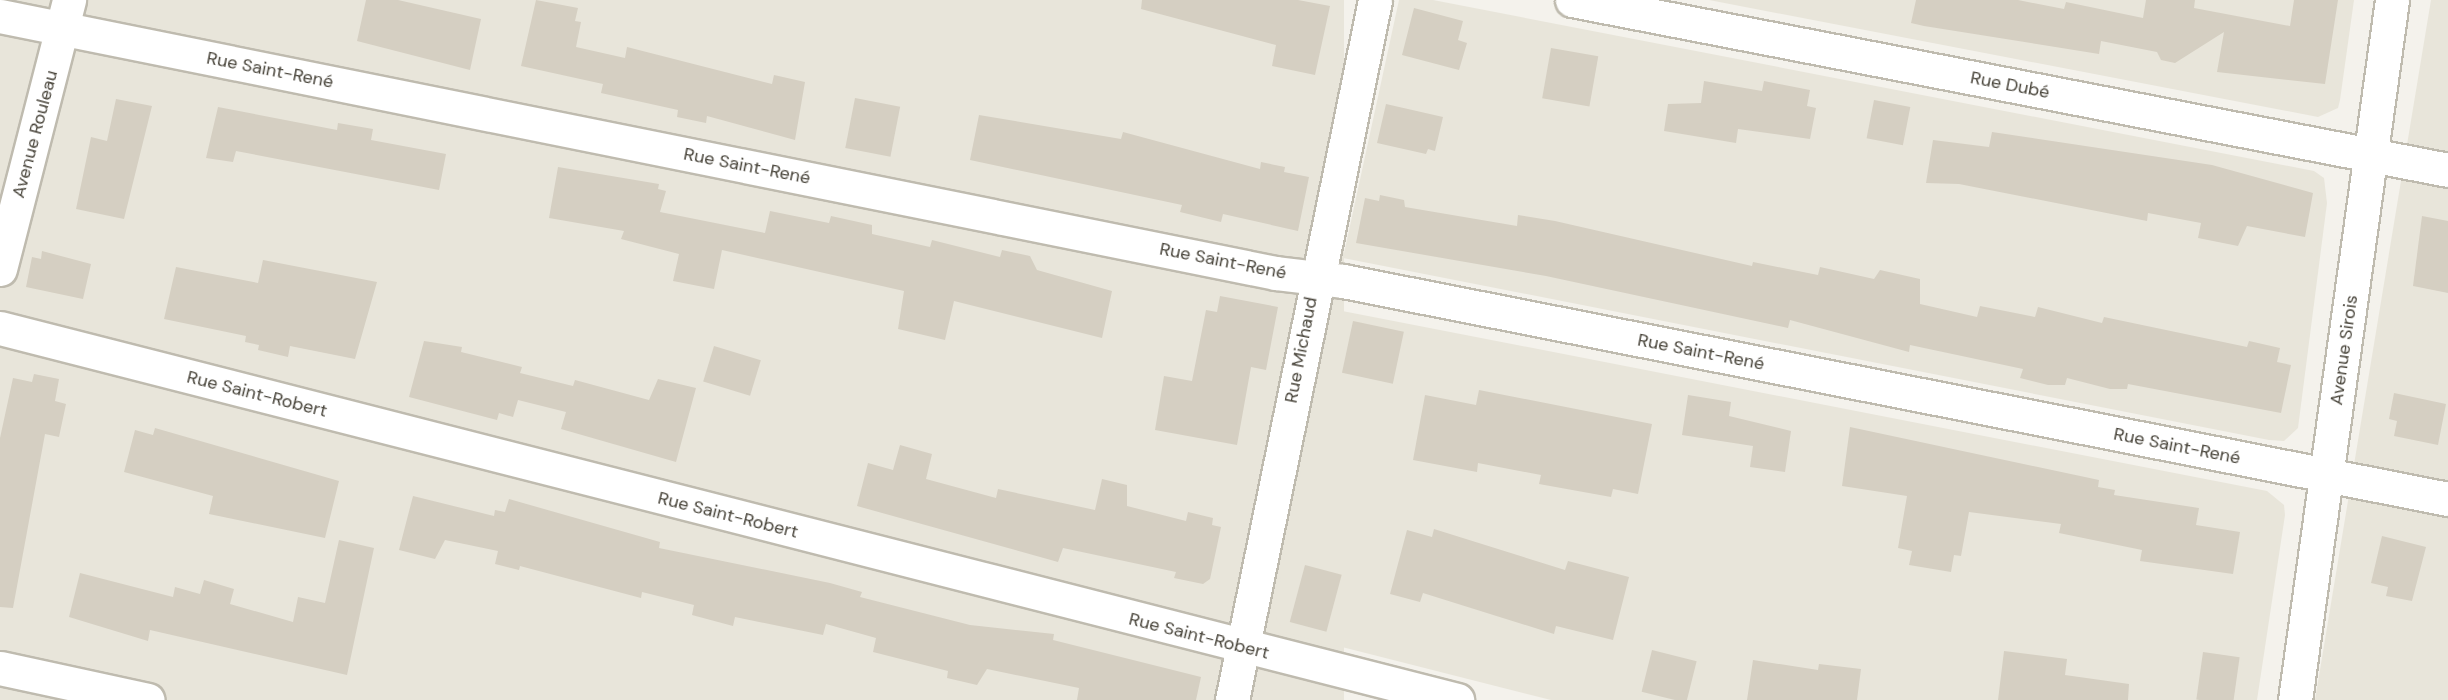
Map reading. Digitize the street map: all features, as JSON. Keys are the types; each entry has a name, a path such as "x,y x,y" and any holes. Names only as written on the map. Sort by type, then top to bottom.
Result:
{"street":[{"name":"Rue Michaud","path":"1232,700 1316,277 1375,0"},
{"name":"Rue Dubé","path":"1572,0 2448,170"},
{"name":"Avenue Sirois","path":"2295,700 2392,0"},
{"name":"Rue Saint-René","path":"0,16 66,14 1316,277 2448,499"},
{"name":"Avenue Rouleau","path":"0,269 66,14"},
{"name":"Rue Saint-Robert","path":"0,328 1242,648 1457,700"},
{"path":"0,668 148,700"}],"shaded area":[{"path":"0,0 1344,0 1344,700 0,700"},
{"path":"1399,0 1433,0 2314,171 2324,178 2327,203 2298,428 2284,441 2269,440 1343,258"},
{"path":"1709,0 2354,0 2338,108 2318,117"},
{"path":"2431,0 2448,0 2448,700 2315,700"},
{"path":"1332,309 2267,491 2284,505 2285,515 2257,700 1551,700 1283,632 1274,613"},
{"path":"1277,689 1324,700 1261,700 1262,694"}],"building":[{"path":"366,0 398,0 481,19 470,70 357,41"},
{"path":"536,0 578,8 575,21 581,22 576,47 625,58 627,47 772,84 774,75 805,82 795,140 707,116 706,123 677,117 678,110 601,93 603,84 521,66"},
{"path":"1142,0 1298,0 1330,6 1315,75 1272,66 1276,45 1141,9"},
{"path":"1916,0 2018,0 2064,9 2066,2 2143,18 2146,0 2195,0 2194,8 2290,26 2294,0 2338,0 2325,84 2217,72 2224,32 2175,63 2161,60 2157,52 2101,41 2099,54 1911,23"},
{"path":"1414,8 1463,21 1458,40 1467,43 1459,70 1402,55"},
{"path":"1551,48 1598,56 1589,107 1542,98"},
{"path":"1704,81 1762,91 1764,81 1810,90 1807,106 1816,108 1810,139 1738,129 1736,143 1664,131 1668,104 1701,103"},
{"path":"855,98 900,107 890,157 845,148"},
{"path":"116,99 152,106 124,219 76,209 91,137 107,141"},
{"path":"1874,100 1910,107 1903,145 1867,138"},
{"path":"1386,104 1443,117 1435,151 1428,149 1426,154 1377,143"},
{"path":"218,107 337,130 338,123 373,129 371,140 446,154 439,190 236,151 233,162 206,158"},
{"path":"979,115 1121,139 1123,132 1260,169 1261,162 1285,167 1284,172 1309,177 1298,231 1223,214 1221,222 1180,212 1182,205 970,160"},
{"path":"1992,132 2212,165 2313,193 2305,237 2247,226 2238,246 2198,238 2201,223 2148,213 2147,221 1959,184 1926,183 1933,140 1989,147"},
{"path":"558,167 659,184 658,189 666,191 660,212 765,233 770,211 829,223 831,216 872,225 872,234 930,247 932,240 1000,257 1002,250 1030,256 1037,270 1112,291 1102,338 954,301 945,340 898,329 904,291 722,250 714,289 673,281 679,254 621,239 624,231 549,218"},
{"path":"1380,195 1404,200 1405,207 1517,226 1518,215 1555,221 1752,266 1753,262 1818,275 1820,267 1874,279 1880,270 1920,279 1920,304 1977,317 1980,306 2035,317 2038,307 2102,323 2104,317 2247,347 2249,341 2280,348 2277,362 2291,365 2281,413 2128,384 2127,389 2110,389 2067,378 2065,385 2048,385 2020,378 2023,369 1910,345 1909,352 1790,320 1788,328 1546,276 1356,243 1365,198 1379,201"},
{"path":"2422,216 2448,221 2448,293 2413,286"},
{"path":"42,251 91,264 83,299 26,287 32,257 41,259"},
{"path":"263,260 377,282 355,359 290,346 288,357 258,350 259,345 245,342 246,336 164,319 176,267 258,283"},
{"path":"1220,296 1278,307 1266,370 1251,367 1237,445 1155,430 1164,376 1192,381 1206,310 1217,312"},
{"path":"1353,321 1404,332 1393,384 1342,373"},
{"path":"424,341 462,347 461,352 522,367 520,373 573,386 575,380 649,400 658,379 696,388 676,462 561,429 566,412 518,400 513,417 499,413 497,420 409,397"},
{"path":"714,346 761,360 750,396 703,381"},
{"path":"34,374 59,379 55,401 66,404 59,437 45,434 13,608 0,607 0,438 13,378 32,382"},
{"path":"1479,390 1652,424 1638,494 1613,489 1611,497 1539,484 1541,475 1478,463 1477,472 1413,460 1425,395 1476,405"},
{"path":"2394,393 2446,404 2438,445 2394,436 2397,421 2389,419"},
{"path":"1688,395 1731,402 1729,416 1791,431 1785,472 1750,467 1753,446 1682,435"},
{"path":"1850,427 2099,480 2098,487 2115,490 2114,495 2199,508 2196,525 2240,532 2233,574 2140,561 2142,550 2059,533 2061,524 1969,512 1961,556 1954,555 1951,572 1909,565 1912,551 1898,548 1907,496 1842,486"},
{"path":"155,428 339,481 325,538 209,514 213,496 124,472 135,430 153,435"},
{"path":"900,445 932,454 926,479 996,498 998,489 1095,510 1102,479 1127,485 1127,506 1186,521 1188,512 1213,518 1212,525 1221,527 1210,579 1203,584 1174,578 1176,572 1063,548 1058,562 857,506 868,463 893,470"},
{"path":"413,496 494,516 495,510 505,512 509,499 660,542 659,548 830,583 862,592 860,597 970,625 1054,634 1053,640 1201,677 1196,700 1077,700 1079,688 987,669 977,685 947,678 948,671 873,652 876,638 826,624 823,635 735,617 733,626 692,615 694,605 642,592 641,598 520,566 519,570 495,564 498,551 445,540 435,559 399,550"},
{"path":"1434,529 1565,570 1568,561 1629,577 1613,640 1556,626 1554,634 1423,593 1420,602 1390,594 1407,530 1432,537"},
{"path":"2382,536 2426,547 2412,601 2386,596 2388,587 2371,583"},
{"path":"339,540 374,548 347,675 150,630 148,641 69,617 80,573 173,597 175,587 200,594 204,580 234,589 230,604 293,622 298,597 325,603"},
{"path":"1305,565 1342,575 1326,632 1290,622"},
{"path":"1652,650 1697,661 1687,700 1675,700 1642,692"},
{"path":"2004,651 2067,659 2065,675 2129,684 2128,700 1998,700"},
{"path":"2203,652 2240,657 2234,700 2196,700"},
{"path":"1753,660 1818,670 1819,664 1861,669 1857,700 1747,700"}]}
